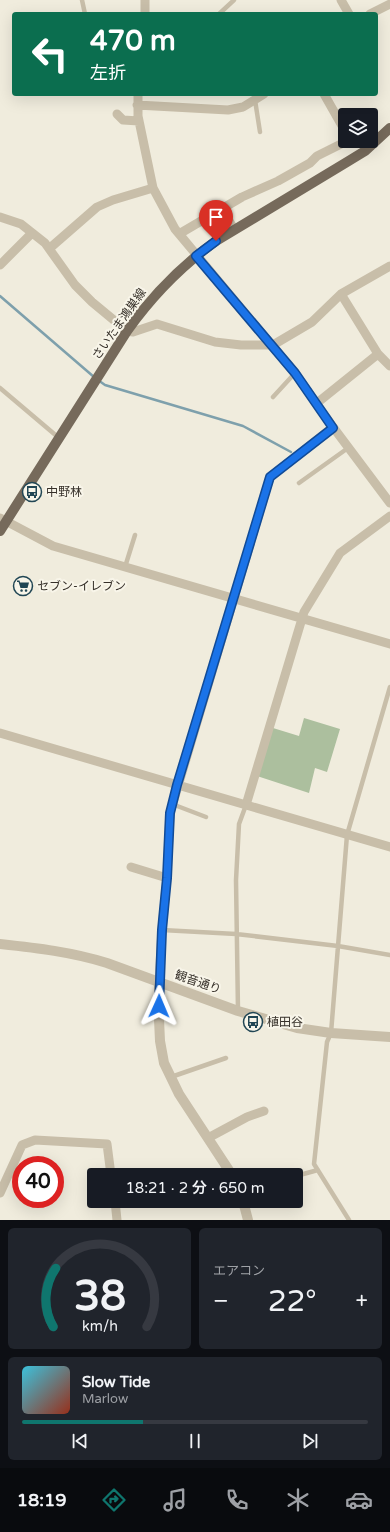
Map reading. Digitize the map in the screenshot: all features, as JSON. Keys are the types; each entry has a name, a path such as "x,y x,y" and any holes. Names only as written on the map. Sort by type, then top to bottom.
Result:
{"main road":[{"name":"さいたま鴻巣線","path":"0,530 3,520 59,438 127,332 156,294 196,256 234,229 365,151 390,128"}],"street":[{"path":"145,0 145,12"},
{"path":"341,0 347,12"},
{"path":"374,12 390,4"},
{"path":"138,96 137,105 139,122 153,188 175,229 295,373 333,428 390,503"},
{"path":"137,105 228,110 243,107 261,96"},
{"path":"325,96 338,119"},
{"path":"117,114 123,120 139,122"},
{"path":"179,234 242,197 278,181 310,163 317,156 338,146"},
{"path":"50,248 97,207 113,200 153,188"},
{"path":"222,209 234,229"},
{"path":"0,217 20,224 46,243 75,285 92,302 127,332 133,332 157,324 215,342 241,345 273,345 312,322 341,294 390,266"},
{"path":"0,265 32,233"},
{"path":"341,294 378,354 390,366"},
{"path":"317,403 378,354"},
{"path":"227,1168 179,1094 164,1064 160,1042 159,1019 162,930 167,878 170,813 177,785 270,477 333,428"},
{"path":"246,805 304,612 340,553 390,516"},
{"path":"3,520 53,546 390,644"},
{"path":"0,733 390,847"},
{"path":"132,867 167,878"},
{"name":"観音通り","path":"0,944 38,948 85,956 160,983 196,994 238,1011 297,1028 331,1033 390,1037"},
{"path":"208,1138 247,1117 264,1111"},
{"path":"0,1193 22,1145 34,1140 107,1144 110,1168"},
{"path":"116,1208 118,1220"},
{"path":"245,1208 248,1220"}],"lane":[{"path":"82,0 85,12"},
{"path":"221,12 234,0"},
{"path":"255,100 260,132"},
{"path":"272,397 295,373"},
{"path":"0,388 59,438"},
{"path":"299,483 348,448"},
{"path":"125,567 135,535"},
{"path":"349,1220 314,1164 327,1042 331,1033 347,835 390,687"},
{"path":"172,804 206,817"},
{"path":"238,1011 236,880 239,824 246,805"},
{"path":"162,930 236,934 338,946 390,955"},
{"path":"170,1077 226,1058"},
{"path":"303,1174 318,1170"}],"green space":[{"path":"304,718 340,729 327,772 315,768 309,793 257,776 273,728 299,736"}],"waterway":[{"path":"0,296 94,377"},
{"path":"98,380 105,385 243,426 291,452"}],"place":[{"name":"中野林","path":"32,492"},
{"name":"セブン-イレブン","path":"23,586"},
{"name":"植田谷","path":"253,1022"}],"route":[{"path":"159,1006 162,930 167,878 170,813 177,785 270,477 333,428 317,403 273,345 196,256 216,241"}]}
